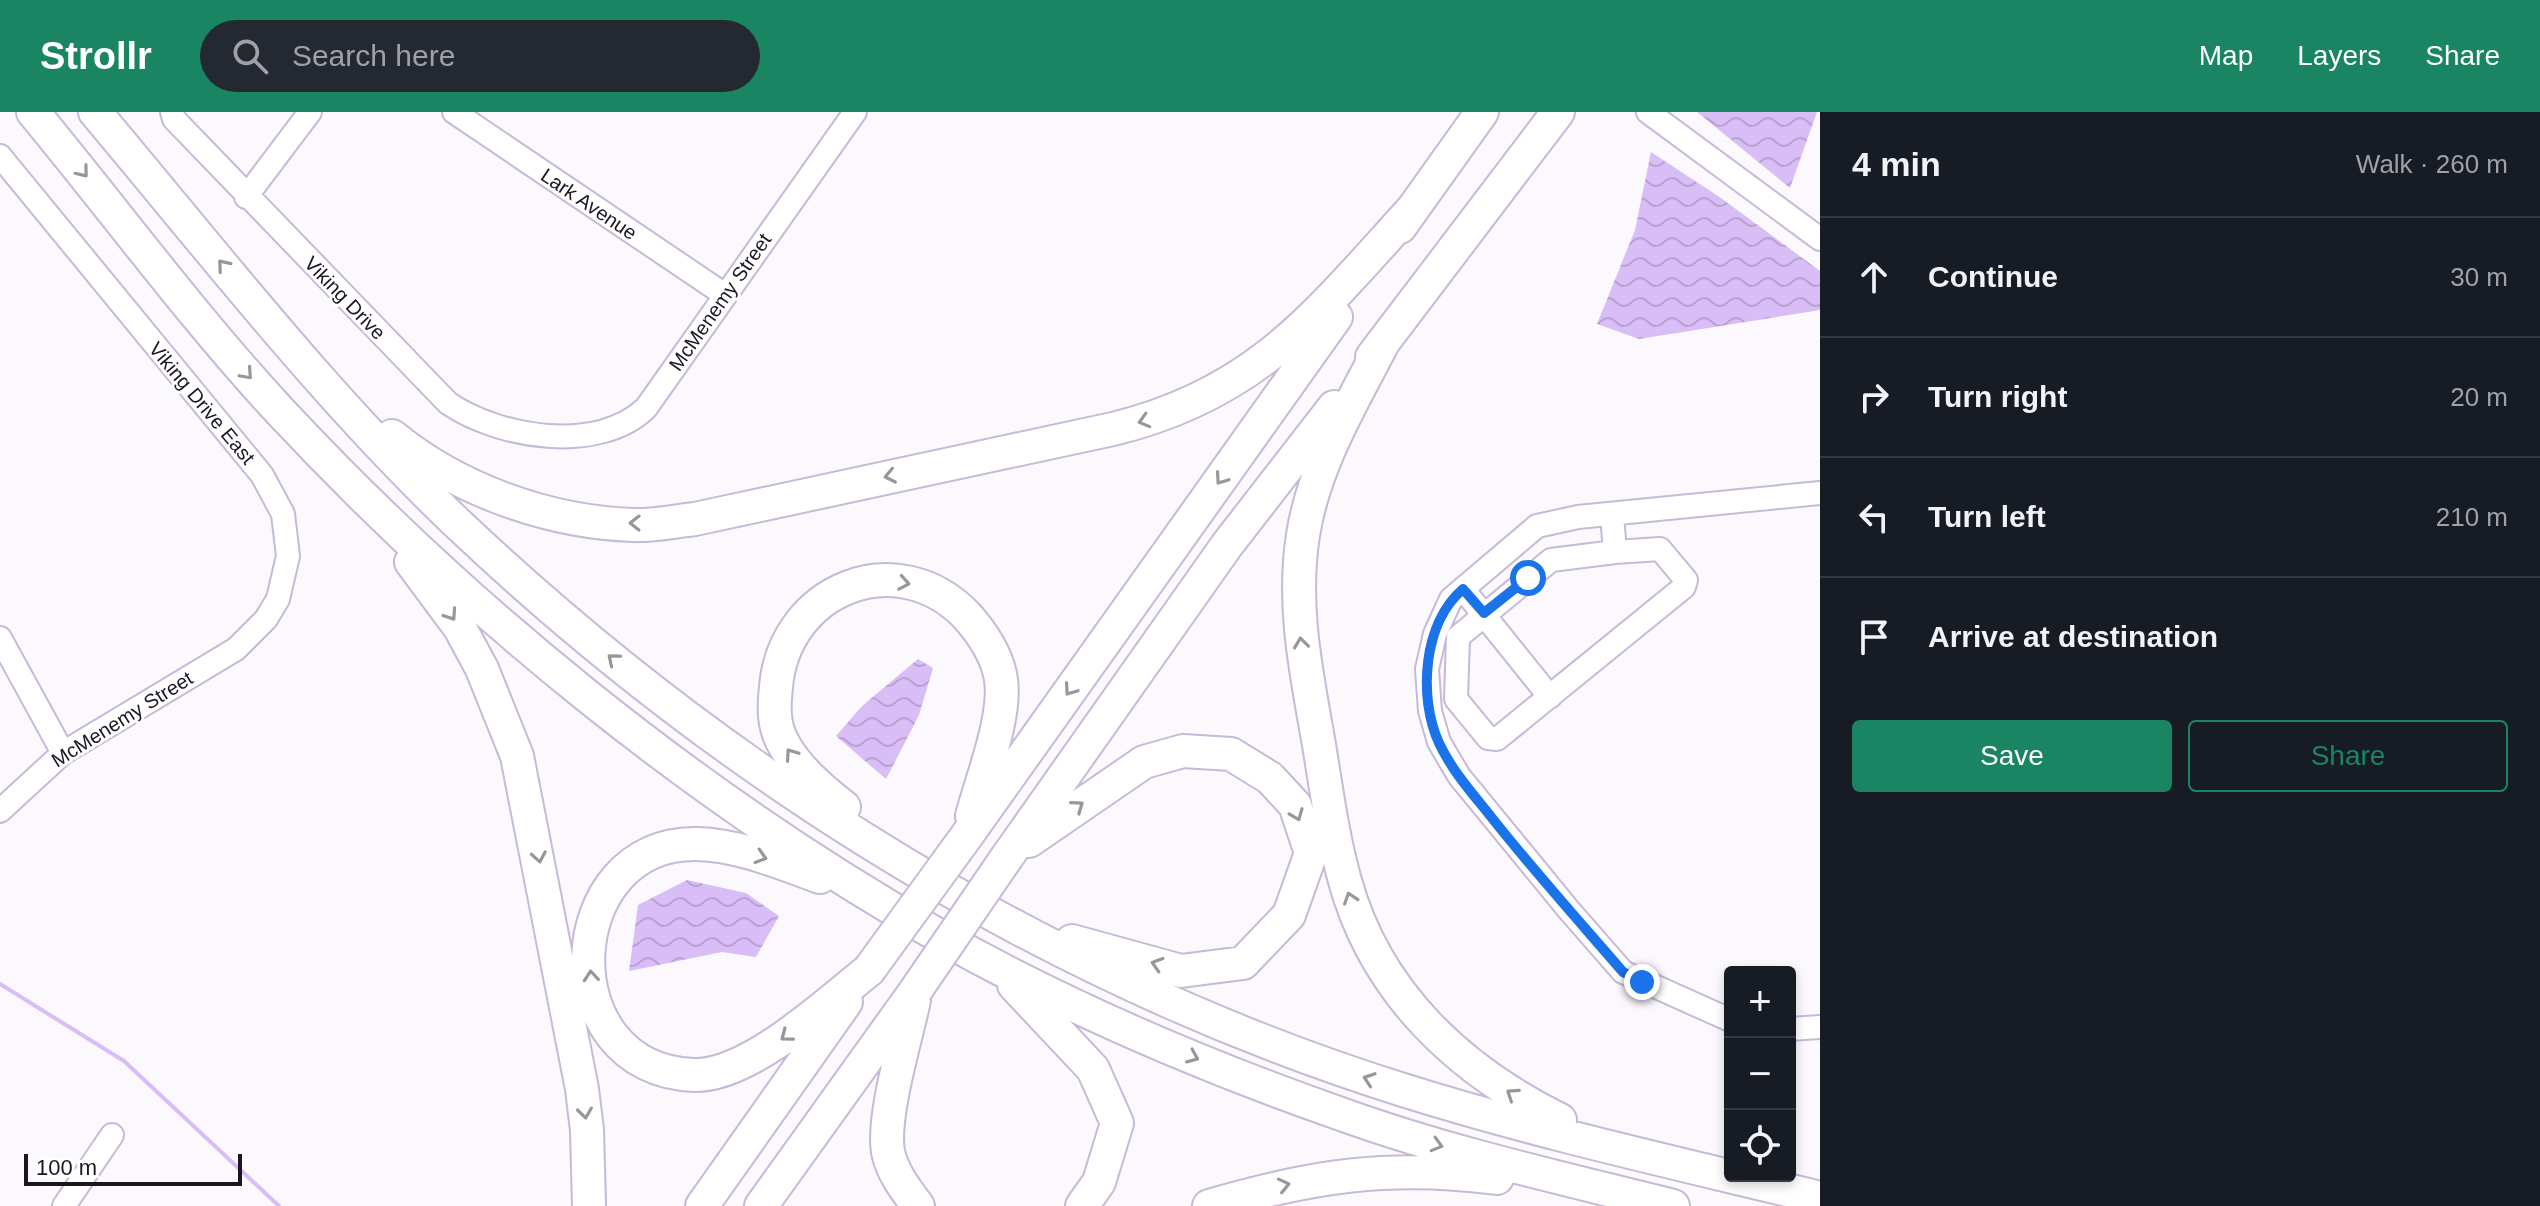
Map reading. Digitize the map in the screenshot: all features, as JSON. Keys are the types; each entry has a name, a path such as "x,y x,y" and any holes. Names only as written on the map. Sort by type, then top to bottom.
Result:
{"highway":[{"path":"33,112 229,354 354,486 449,576 595,699 710,787 871,895 995,966 1177,1051 1344,1116 1515,1167 1673,1206"},
{"path":"95,112 309,367 454,520 628,672 780,784 909,865 1022,930 1150,993 1343,1069 1483,1114 1820,1198"},
{"path":"702,1206 1482,112"},
{"path":"761,1206 914,995 1227,545 1556,115"},
{"path":"309,367 401,444 450,477 478,489 576,518 635,525 695,519 1113,429 1181,409 1250,373 1280,349 1411,211"},
{"path":"1384,341 1321,467 1303,534 1299,572 1301,647 1339,855 1355,914 1381,967 1401,997 1424,1024 1468,1064 1527,1104 1564,1122 1687,1166"},
{"path":"354,486 460,628 502,711 517,756 582,1089 589,1154 589,1206"},
{"path":"909,865 822,790 797,763 782,740 773,715 781,653 793,629 822,600 848,586 872,581 899,581 925,587 953,602 989,643 1001,675 1000,709 970,829"},
{"path":"1011,852 1134,768 1183,751 1231,754 1270,778 1295,805 1311,853 1289,915 1243,963 1181,971 1104,948 1022,930"},
{"path":"869,970 780,1041 745,1061 696,1076 665,1069 621,1047 600,1020 593,1000 589,947 593,919 603,896 626,870 657,850 695,844 724,847 871,895"},
{"path":"995,966 1075,1046 1106,1094 1117,1123 1099,1182 1082,1206"},
{"path":"914,995 889,1116 888,1153 902,1184 918,1206"},
{"path":"1209,1206 1284,1184 1326,1176 1409,1171 1509,1179 1664,1206"}],"street":[{"name":"Viking Drive","path":"172,112 174,119 246,197 448,403 486,422 549,436"},
{"path":"246,197 310,112"},
{"name":"Lark Avenue","path":"454,112 725,295"},
{"name":"McMenemy Street","path":"549,436 595,434 633,420 646,408 855,112"},
{"path":"1648,112 1820,239"},
{"name":"Viking Drive East","path":"0,156 262,475 278,503 287,535 288,556 278,599 252,636 212,662"},
{"path":"1724,1017 1623,972 1459,776 1439,742 1430,711 1427,669 1435,634 1451,599 1537,526 1820,493"},
{"path":"1612,515 1615,552"},
{"path":"1660,549 1686,580 1684,587 1492,741 1456,699 1458,637 1551,560 1615,552 1660,549"},
{"path":"1463,589 1550,697"},
{"path":"0,638 63,753"},
{"name":"McMenemy Street","path":"0,811 63,753 212,662"},
{"path":"1796,1029 1820,1027"},
{"path":"64,1206 112,1135"}],"water":[{"path":"1697,112 1817,112 1790,188"},
{"path":"1651,152 1721,198 1820,271 1820,310 1639,339 1597,324 1635,230"},
{"path":"918,659 933,668 919,715 886,779 836,736 862,706"},
{"path":"687,880 746,893 779,916 756,957 722,952 629,971 638,905"}],"waterway":[{"path":"0,984 124,1061 279,1206"}],"route":[{"path":"1528,578 1484,613 1463,589 1451,599 1435,634 1427,669 1430,711 1439,742 1459,776 1513,845 1623,972 1642,982"}]}
